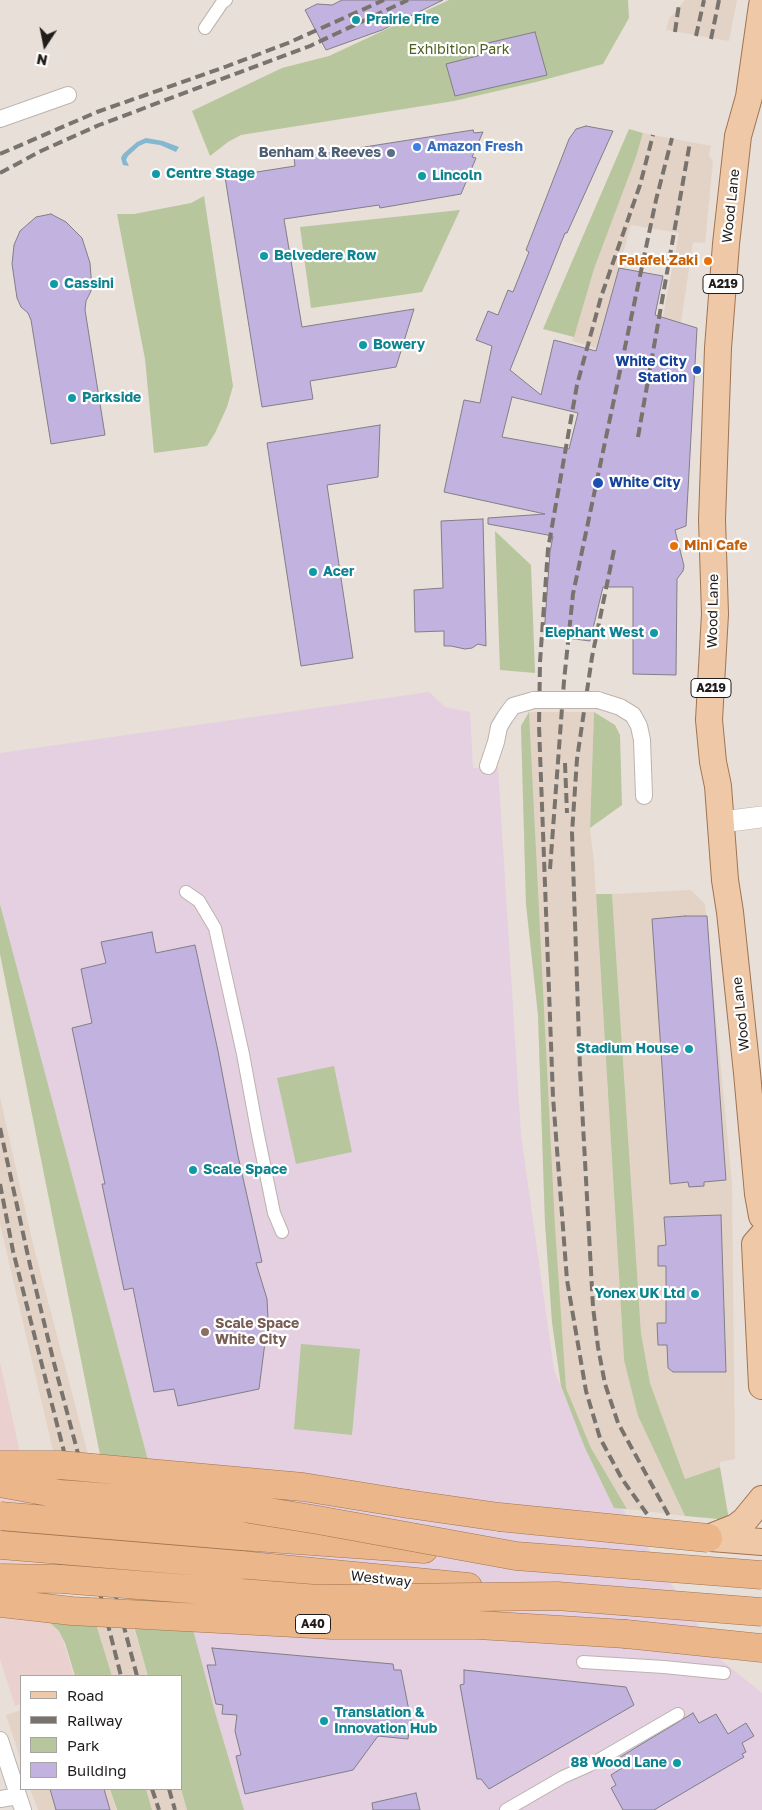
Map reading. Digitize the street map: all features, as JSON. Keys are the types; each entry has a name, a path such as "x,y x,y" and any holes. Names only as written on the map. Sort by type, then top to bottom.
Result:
{"highway":[{"path":"0,1466 60,1465 303,1487 500,1517 708,1538"},
{"path":"0,1483 60,1494 244,1508 516,1556"},
{"path":"0,1516 762,1575"},
{"name":"Westway","path":"0,1545 240,1565 557,1596 762,1612"},
{"name":"A40","path":"0,1578 61,1579 318,1599 557,1596"},
{"name":"A40","path":"0,1603 72,1611 332,1625 478,1625 626,1634 756,1651"}],"main road":[{"name":"Wood Lane","path":"762,5 749,97 738,136 726,244 718,348 712,520 714,614 709,720 722,822 725,880 747,1073 758,1194 762,1216"},
{"path":"762,1236 755,1244 762,1386"},
{"path":"708,1538 736,1527 744,1521 762,1499"},
{"path":"708,1538 762,1542"}],"street":[{"path":"205,28 222,1"},
{"path":"0,119 68,95"},
{"path":"488,766 499,728 513,706 534,700 598,700 620,707 634,715 642,740 644,796"},
{"path":"722,822 762,817"},
{"path":"186,892 199,901 215,928 244,1054 274,1213 282,1232"},
{"path":"583,1662 724,1673"},
{"path":"506,1810 563,1776 590,1765 678,1714"},
{"path":"0,1740 21,1803 0,1799"}],"shaded area":[{"path":"685,0 737,0 729,41 666,30 669,19"},
{"path":"643,133 711,146 709,156 713,161 705,243 693,242 681,323 662,321 679,233 631,225 596,348 572,341 594,269 636,157"},
{"path":"429,692 445,707 470,712 473,768 498,767 521,1135 554,1370 593,1464 721,1660 762,1693 762,1810 244,1810 215,1712 0,904 0,753"},
{"path":"529,712 594,712 590,828 594,863 624,1360 638,1416 685,1516 627,1509 591,1448 566,1388 561,1386 552,1322 545,1223 538,1015 526,904 521,726"},
{"path":"691,890 705,904 732,1183 735,1459 720,1462 720,1467 685,1479 650,1383 641,1333 612,894"},
{"path":"0,1097 32,1240 89,1458 54,1455 0,1224"},
{"path":"0,1362 58,1624 74,1675 20,1675 20,1704 15,1706 0,1659"},
{"path":"96,1624 133,1626 148,1675 112,1675"},
{"path":"20,1710 20,1758 6,1715"},
{"path":"30,1790 110,1790 116,1810 38,1810"},
{"path":"146,1790 181,1790 187,1810 152,1810"}],"green space":[{"name":"Exhibition Park","path":"449,0 628,0 629,18 603,64 454,101 241,135 210,156 192,111 282,68 329,56"},
{"path":"629,129 643,133 636,157 594,269 574,337 543,329"},
{"path":"204,196 233,386 227,407 207,446 154,453 145,359 117,214 134,214 191,203"},
{"path":"460,210 422,292 311,308 300,227"},
{"path":"495,531 531,565 535,673 500,670"},
{"path":"529,712 555,1227 566,1388 591,1448 627,1509 614,1508 585,1448 561,1386 552,1322 545,1223 538,1015 526,904 521,726"},
{"path":"594,712 615,725 620,735 622,805 590,828"},
{"path":"596,894 612,894 641,1333 650,1383 685,1479 720,1467 729,1520 685,1516 638,1416 624,1360"},
{"path":"0,904 215,1712 244,1810 187,1810 181,1790 182,1675 148,1675 135,1630 0,954"},
{"path":"334,1066 352,1152 296,1164 277,1078"},
{"path":"301,1344 360,1349 352,1435 294,1429"},
{"path":"47,1620 96,1624 112,1675 75,1675 65,1643 59,1631"},
{"path":"110,1790 146,1790 152,1810 117,1810"}],"water":[{"path":"146,138 163,141 179,147 176,152 160,145 146,143 139,146 128,156 126,160 129,166 123,165 121,158 123,154 137,142"}],"building":[{"name":"Prairie Fire","path":"342,0 443,0 382,30 326,50 305,10 317,4 332,5"},
{"path":"535,32 547,75 455,96 446,64 481,55 479,45"},
{"path":"586,126 613,131 567,233 565,233 510,370 541,395 554,340 596,351 619,268 663,276 655,315 697,328 686,526 675,530 684,566 677,579 676,675 633,674 633,587 603,587 590,641 544,635 550,552 553,536 488,524 488,518 545,514 444,492 464,400 480,403 492,346 476,340 488,311 498,315 508,290 513,292 529,252 526,250 569,139 576,129","holes":["512,397 578,413 569,449 502,437"]},
{"path":"473,130 474,133 483,132 472,157 476,158 461,194 380,208 379,205 284,219 302,327 414,309 396,367 310,381 313,399 262,407 225,177 295,166 294,158"},
{"name":"Cassini","path":"51,214 66,222 82,238 90,263 92,289 86,301 85,310 105,435 51,444 31,320 17,298 12,264 14,245 20,231 36,217"},
{"name":"Acer","path":"380,425 378,477 327,485 353,658 301,666 267,443"},
{"path":"483,519 486,646 478,644 472,648 465,649 444,646 444,631 415,632 414,590 443,588 441,521"},
{"name":"Stadium House","path":"707,916 726,1180 704,1182 704,1186 689,1187 688,1182 670,1184 652,919"},
{"name":"Scale Space","path":"152,932 156,953 195,945 238,1156 262,1262 256,1263 267,1299 268,1319 259,1389 178,1406 174,1389 154,1392 133,1288 124,1290 102,1184 105,1184 72,1028 92,1023 81,969 106,963 101,942"},
{"name":"Yonex UK Ltd","path":"721,1215 726,1372 673,1372 668,1368 667,1345 658,1345 657,1323 666,1323 666,1266 658,1266 658,1246 666,1245 664,1217"},
{"name":"Translation & Innovation Hub","path":"212,1648 393,1664 394,1670 401,1670 413,1731 409,1730 408,1739 378,1736 353,1770 245,1794 236,1756 241,1755 235,1731 237,1715 222,1714 223,1705 216,1704 207,1665 216,1665"},
{"path":"464,1670 626,1687 634,1705 489,1789 481,1779 477,1779 460,1685 464,1684"},
{"name":"88 Wood Lane","path":"693,1713 699,1723 716,1714 728,1734 746,1723 754,1736 742,1743 746,1752 742,1754 744,1757 654,1810 623,1810 611,1788 616,1785 611,1775 622,1768 617,1759"},
{"path":"50,1790 104,1790 110,1810 56,1810"},
{"path":"416,1793 420,1810 373,1810 372,1803"}],"railway":[{"path":"0,154 97,112 288,43 384,0"},
{"path":"0,173 41,151 99,125 310,46 408,0"},
{"path":"696,36 704,0"},
{"path":"711,39 719,0"},
{"path":"675,32 679,4"},
{"path":"647,1514 622,1479 600,1438 586,1391 567,1280 553,1097 539,726 540,662 548,549 577,385 601,297 640,185 653,135"},
{"path":"550,869 564,681 573,594 656,200 672,138"},
{"path":"638,437 690,142"},
{"path":"614,550 592,657 577,759 572,833 580,1070 593,1307 605,1384 618,1423 669,1516"},
{"path":"565,763 567,813"},
{"path":"0,1128 54,1363 137,1675"},
{"path":"0,1184 13,1251 121,1675"},
{"path":"152,1790 159,1810"},
{"path":"169,1790 175,1810"}],"place":[{"name":"Prairie Fire","path":"356,20"},
{"name":"Amazon Fresh","path":"417,147"},
{"name":"Benham & Reeves","path":"391,153"},
{"name":"Centre Stage","path":"156,174"},
{"name":"Lincoln","path":"422,176"},
{"name":"Belvedere Row","path":"264,256"},
{"name":"Falafel Zaki","path":"708,261"},
{"name":"Cassini","path":"54,284"},
{"name":"Bowery","path":"363,345"},
{"name":"White City Station","path":"697,370"},
{"name":"Parkside","path":"72,398"},
{"name":"White City","path":"598,483"},
{"name":"Mini Cafe","path":"674,546"},
{"name":"Acer","path":"313,572"},
{"name":"Elephant West","path":"654,633"},
{"name":"Stadium House","path":"689,1049"},
{"name":"Scale Space","path":"193,1170"},
{"name":"Yonex UK Ltd","path":"695,1294"},
{"name":"Scale Space White City","path":"205,1332"},
{"name":"Translation & Innovation Hub","path":"324,1721"},
{"name":"88 Wood Lane","path":"677,1763"}]}
